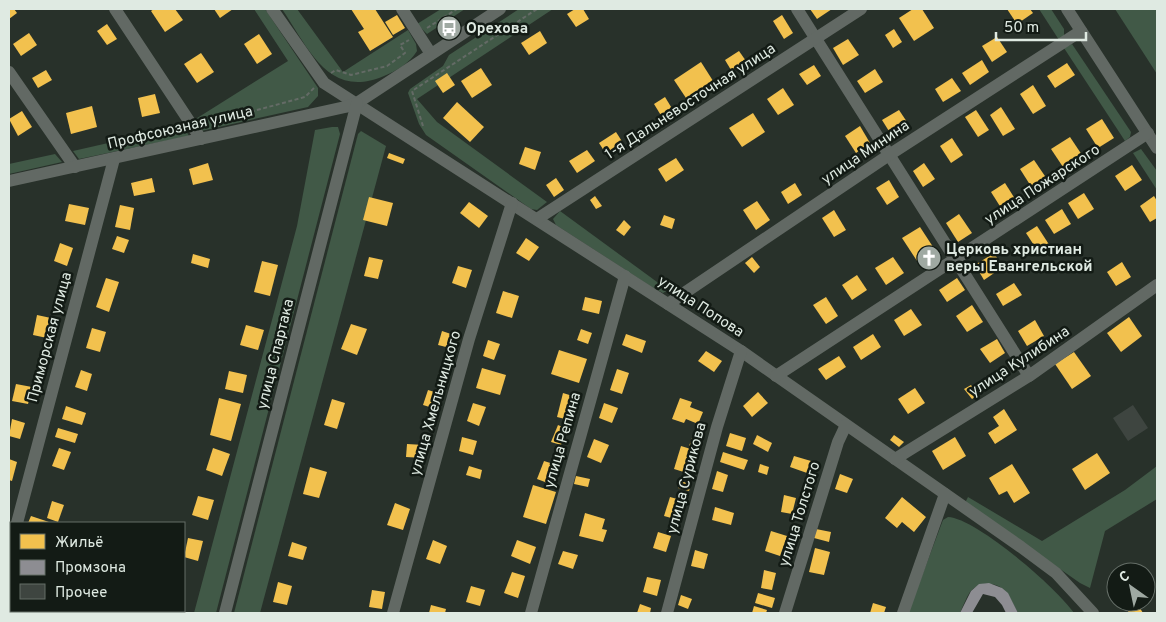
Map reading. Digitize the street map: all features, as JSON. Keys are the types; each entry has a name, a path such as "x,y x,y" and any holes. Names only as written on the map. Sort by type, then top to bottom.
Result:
{"street":[{"path":"115,9 201,139"},
{"name":"улица Попова","path":"272,9 324,83 357,102 776,376 1056,573 1093,613"},
{"path":"402,9 431,54"},
{"name":"Профсоюзная улица","path":"9,181 345,107 357,102 500,9"},
{"path":"797,9 1029,376"},
{"name":"1-я Дальневосточная улица","path":"537,219 861,9"},
{"path":"1067,9 1157,148"},
{"name":"улица Минина","path":"668,304 888,155 1081,31"},
{"path":"9,72 75,167"},
{"name":"улица Спартака","path":"225,613 357,102"},
{"name":"улица Пожарского","path":"776,376 1148,134"},
{"name":"Приморская улица","path":"16,522 114,159"},
{"name":"улица Хмельницкого","path":"393,613 469,340 512,203"},
{"name":"улица Репина","path":"530,613 625,276"},
{"name":"улица Кулибина","path":"895,459 1029,376 1157,285"},
{"name":"улица Сурикова","path":"667,613 716,427 741,352"},
{"name":"улица Толстого","path":"785,613 838,442 846,425"},
{"path":"903,613 946,494"}],"path":[{"path":"331,73 336,70 351,75 387,66 405,53 400,45 457,9"},
{"path":"423,126 412,91 537,9"},
{"path":"193,128 305,97 312,92"}],"green space":[{"path":"254,9 265,9 318,88 318,96 308,107 201,131 194,120 288,61"},
{"path":"282,9 297,9 343,72 408,30 416,44 417,51 402,66 384,76 365,82 348,81 334,75 322,66 301,39"},
{"path":"441,9 465,9 427,34 417,24"},
{"path":"519,9 553,9 417,99 437,122 547,202 537,210 531,209 426,135 419,124 408,93 410,89 443,66 449,55"},
{"path":"1039,9 1051,9 1064,29 1064,36 1059,40"},
{"path":"1115,9 1157,9 1157,74"},
{"path":"1072,44 1131,132 1130,137 1125,141 1064,48"},
{"path":"183,126 189,136 79,159 73,151"},
{"path":"338,127 340,134 216,613 194,613 297,226 315,130"},
{"path":"361,131 386,146 260,613 234,613 358,134"},
{"path":"1141,149 1157,171 1157,190 1133,153"},
{"path":"55,154 62,162 9,174 9,164"},
{"path":"560,211 668,290 663,293 652,287 556,225 553,219"},
{"path":"1157,466 1157,499 1105,531 1090,588 1080,583 967,504 966,501 968,497 1042,541 1125,490"},
{"path":"948,517 961,520 996,541 1034,572 1074,613 1018,613 1005,591 996,585 981,584 970,592 960,613 908,613 943,520"}],"building: Жильё":[{"path":"9,9 14,9 17,13 9,19"},
{"path":"154,9 175,9 183,20 165,32 151,11"},
{"path":"214,9 233,9 220,18"},
{"path":"351,9 375,9 393,37 370,51 358,32 364,29"},
{"path":"575,9 583,9 589,19 576,27 567,14"},
{"path":"810,9 832,9 817,19"},
{"path":"913,9 922,9 934,28 914,41 899,18"},
{"path":"1007,9 1030,9 1033,13 1017,24"},
{"path":"397,15 405,28 393,35 385,22"},
{"path":"782,15 793,33 784,39 773,21"},
{"path":"107,24 117,39 107,45 97,31"},
{"path":"894,29 902,42 893,48 885,35"},
{"path":"540,31 547,43 529,55 521,43"},
{"path":"29,33 37,45 21,56 13,44"},
{"path":"259,34 272,54 257,64 244,44"},
{"path":"997,37 1007,52 992,62 982,46"},
{"path":"848,39 859,55 843,65 833,48"},
{"path":"739,51 746,61 731,70 725,60"},
{"path":"201,53 214,72 197,83 184,64"},
{"path":"982,60 989,72 970,85 962,73"},
{"path":"701,62 715,84 688,101 674,80"},
{"path":"1067,63 1075,75 1055,88 1047,76"},
{"path":"814,65 821,76 807,85 799,74"},
{"path":"481,68 492,85 472,98 461,81"},
{"path":"875,69 883,82 865,93 857,81"},
{"path":"46,70 52,80 38,88 32,78"},
{"path":"447,73 455,85 443,93 435,81"},
{"path":"952,78 961,91 943,102 935,89"},
{"path":"1033,85 1046,106 1033,114 1020,94"},
{"path":"783,88 794,105 778,115 767,99"},
{"path":"155,94 160,113 142,117 138,98"},
{"path":"665,97 676,115 665,122 654,104"},
{"path":"457,102 484,127 470,142 443,118"},
{"path":"92,106 97,127 71,134 66,113"},
{"path":"1001,107 1015,129 1003,136 990,115"},
{"path":"899,110 909,125 892,136 882,120"},
{"path":"976,110 989,130 978,137 965,117"},
{"path":"22,111 32,127 18,136 9,119"},
{"path":"753,113 765,132 742,147 729,128"},
{"path":"1102,119 1114,138 1098,148 1086,129"},
{"path":"860,126 870,143 856,153 845,136"},
{"path":"616,132 623,143 606,154 599,143"},
{"path":"1070,137 1082,155 1063,167 1051,149"},
{"path":"952,138 963,155 951,163 940,146"},
{"path":"525,147 541,152 535,170 519,164"},
{"path":"587,150 595,161 577,173 569,161"},
{"path":"389,153 405,159 403,164 387,158"},
{"path":"676,158 684,170 666,182 658,169"},
{"path":"1034,160 1049,182 1034,191 1020,169"},
{"path":"208,163 213,180 193,185 189,169"},
{"path":"924,163 935,179 923,187 913,171"},
{"path":"1132,165 1142,180 1125,191 1115,176"},
{"path":"152,178 155,192 134,196 131,183"},
{"path":"556,178 564,190 554,197 546,185"},
{"path":"889,180 899,197 887,205 876,188"},
{"path":"795,183 802,195 788,204 781,192"},
{"path":"1005,183 1017,202 1003,211 991,192"},
{"path":"1084,193 1094,209 1078,219 1068,203"},
{"path":"595,196 602,206 596,209 590,200"},
{"path":"1154,196 1157,201 1157,218 1150,222 1140,206"},
{"path":"369,197 393,203 387,226 363,220"},
{"path":"757,201 770,220 756,230 743,210"},
{"path":"469,202 488,216 479,228 460,213"},
{"path":"69,204 89,208 85,225 65,221"},
{"path":"120,205 134,208 130,230 115,227"},
{"path":"1062,209 1071,224 1054,234 1045,220"},
{"path":"834,210 846,230 834,237 822,218"},
{"path":"959,214 972,233 958,242 946,223"},
{"path":"664,215 675,219 672,229 660,225"},
{"path":"624,220 631,227 624,236 616,230"},
{"path":"1037,226 1050,246 1039,253 1026,233"},
{"path":"920,227 937,253 919,264 902,238"},
{"path":"117,236 129,240 124,253 112,249"},
{"path":"526,238 539,247 529,261 516,253"},
{"path":"60,243 73,248 67,266 54,261"},
{"path":"994,253 1003,267 984,280 975,265"},
{"path":"193,254 210,259 208,268 191,263"},
{"path":"369,257 383,260 378,279 364,276"},
{"path":"752,257 760,267 754,273 745,263"},
{"path":"893,257 904,273 886,285 875,268"},
{"path":"262,261 278,265 270,296 254,292"},
{"path":"1122,262 1131,277 1116,286 1107,272"},
{"path":"458,266 472,270 466,288 452,283"},
{"path":"857,275 867,290 852,300 842,285"},
{"path":"106,278 119,282 109,312 96,307"},
{"path":"957,278 965,290 947,302 939,290"},
{"path":"1014,283 1022,295 1003,306 996,294"},
{"path":"503,291 519,296 512,318 496,313"},
{"path":"585,297 602,301 599,314 582,310"},
{"path":"826,297 838,316 826,324 813,305"},
{"path":"972,305 983,322 967,332 956,316"},
{"path":"911,309 922,325 904,336 894,320"},
{"path":"37,315 51,318 47,338 33,335"},
{"path":"1129,317 1142,336 1121,352 1107,333"},
{"path":"1035,320 1044,336 1027,346 1018,331"},
{"path":"351,324 367,329 357,355 341,349"},
{"path":"246,325 264,330 258,350 240,345"},
{"path":"92,328 106,332 100,352 86,348"},
{"path":"581,329 592,333 588,344 577,340"},
{"path":"442,331 454,335 450,348 438,345"},
{"path":"626,334 646,341 642,353 622,345"},
{"path":"873,334 881,347 861,360 853,347"},
{"path":"997,339 1005,353 990,363 980,349"},
{"path":"488,340 500,344 494,360 483,356"},
{"path":"559,350 587,359 579,383 551,374"},
{"path":"706,351 722,361 714,372 698,361"},
{"path":"1074,352 1091,376 1072,389 1055,364"},
{"path":"839,356 846,367 826,380 818,369"},
{"path":"482,368 506,375 500,395 476,388"},
{"path":"617,369 629,373 622,394 610,390"},
{"path":"81,370 92,374 87,391 75,387"},
{"path":"229,371 247,375 243,393 225,389"},
{"path":"16,384 32,387 28,404 12,401"},
{"path":"971,385 978,395 972,399 964,389"},
{"path":"915,388 925,403 908,414 898,399"},
{"path":"428,390 441,394 436,409 423,405"},
{"path":"758,392 768,403 752,417 743,406"},
{"path":"563,393 576,397 569,420 557,417"},
{"path":"219,398 241,404 231,441 210,435"},
{"path":"680,398 692,402 690,407 703,412 698,424 686,419 684,423 672,419"},
{"path":"332,399 345,403 337,429 324,425"},
{"path":"473,403 486,407 479,426 467,421"},
{"path":"604,403 618,408 612,423 599,418"},
{"path":"66,406 86,413 82,425 62,419"},
{"path":"1004,409 1017,430 995,444 988,433 999,426 993,417"},
{"path":"12,419 25,423 20,439 9,436"},
{"path":"558,425 567,429 561,445 551,442"},
{"path":"58,428 78,434 75,443 55,437"},
{"path":"730,433 746,438 742,451 726,446"},
{"path":"757,435 772,443 768,452 753,444"},
{"path":"894,435 904,442 899,447 890,440"},
{"path":"462,437 477,441 473,455 459,451"},
{"path":"955,437 966,456 943,470 932,451"},
{"path":"692,438 702,441 700,450 689,446"},
{"path":"594,439 609,445 601,463 587,457"},
{"path":"407,444 424,445 424,458 406,457"},
{"path":"681,446 694,450 687,473 674,469"},
{"path":"59,448 71,452 64,470 52,466"},
{"path":"213,448 230,454 222,476 206,470"},
{"path":"723,452 748,460 744,470 720,462"},
{"path":"1097,453 1110,473 1085,490 1072,469"},
{"path":"794,456 811,461 807,473 790,467"},
{"path":"9,459 17,462 12,481 9,480"},
{"path":"544,461 560,466 553,485 537,479"},
{"path":"760,464 769,467 767,475 758,472"},
{"path":"1012,464 1030,493 1014,503 1007,491 999,495 989,478"},
{"path":"469,466 482,470 480,479 466,475"},
{"path":"310,467 327,472 319,498 303,494"},
{"path":"717,471 728,475 723,492 712,489"},
{"path":"840,474 853,479 847,493 835,489"},
{"path":"576,476 590,479 588,487 574,484"},
{"path":"680,481 691,484 689,491 678,488"},
{"path":"533,485 556,492 546,524 523,517"},
{"path":"784,495 796,498 792,514 781,512"},
{"path":"198,496 214,500 208,520 192,515"},
{"path":"670,497 681,500 675,519 664,516"},
{"path":"902,497 926,517 914,532 902,522 897,528 885,518"},
{"path":"52,501 64,505 58,522 47,518"},
{"path":"395,503 410,509 403,530 387,525"},
{"path":"715,507 734,513 731,525 712,520"},
{"path":"585,513 605,519 602,529 607,530 603,542 579,536"},
{"path":"31,516 49,522 28,522"},
{"path":"816,529 831,532 829,542 814,538"},
{"path":"771,531 787,536 780,556 765,551"},
{"path":"658,532 671,536 666,552 653,548"},
{"path":"188,538 203,541 198,561 185,557"},
{"path":"433,540 447,546 440,564 426,559"},
{"path":"517,540 536,547 530,564 511,556"},
{"path":"292,542 307,547 303,560 288,556"},
{"path":"815,548 830,552 824,575 809,572"},
{"path":"695,550 708,554 704,569 691,566"},
{"path":"563,551 578,555 573,569 558,564"},
{"path":"764,570 776,573 772,590 761,588"},
{"path":"512,572 525,576 518,598 504,593"},
{"path":"647,577 661,580 657,596 643,592"},
{"path":"278,582 292,586 287,605 273,602"},
{"path":"471,586 485,590 480,606 466,602"},
{"path":"372,590 385,592 382,609 369,607"},
{"path":"758,593 775,598 772,608 755,603"},
{"path":"681,595 692,599 688,609 678,605"},
{"path":"873,603 886,607 884,613 870,613"},
{"path":"640,604 651,608 650,613 637,613"},
{"path":"431,605 446,609 445,613 429,613"},
{"path":"754,606 767,610 766,613 752,613"},
{"path":"165,612 184,612 183,613"}],"building: Промзона":[{"path":"989,583 1002,588 1008,593 1018,613 1006,613 995,597 983,594 972,613 960,613 971,591 979,584"}],"building: Прочее":[{"path":"1133,405 1148,428 1128,441 1113,418"}],"place":[{"name":"Орехова","path":"449,28"},
{"name":"Церковь христиан веры Евангельской","path":"929,258"}]}
